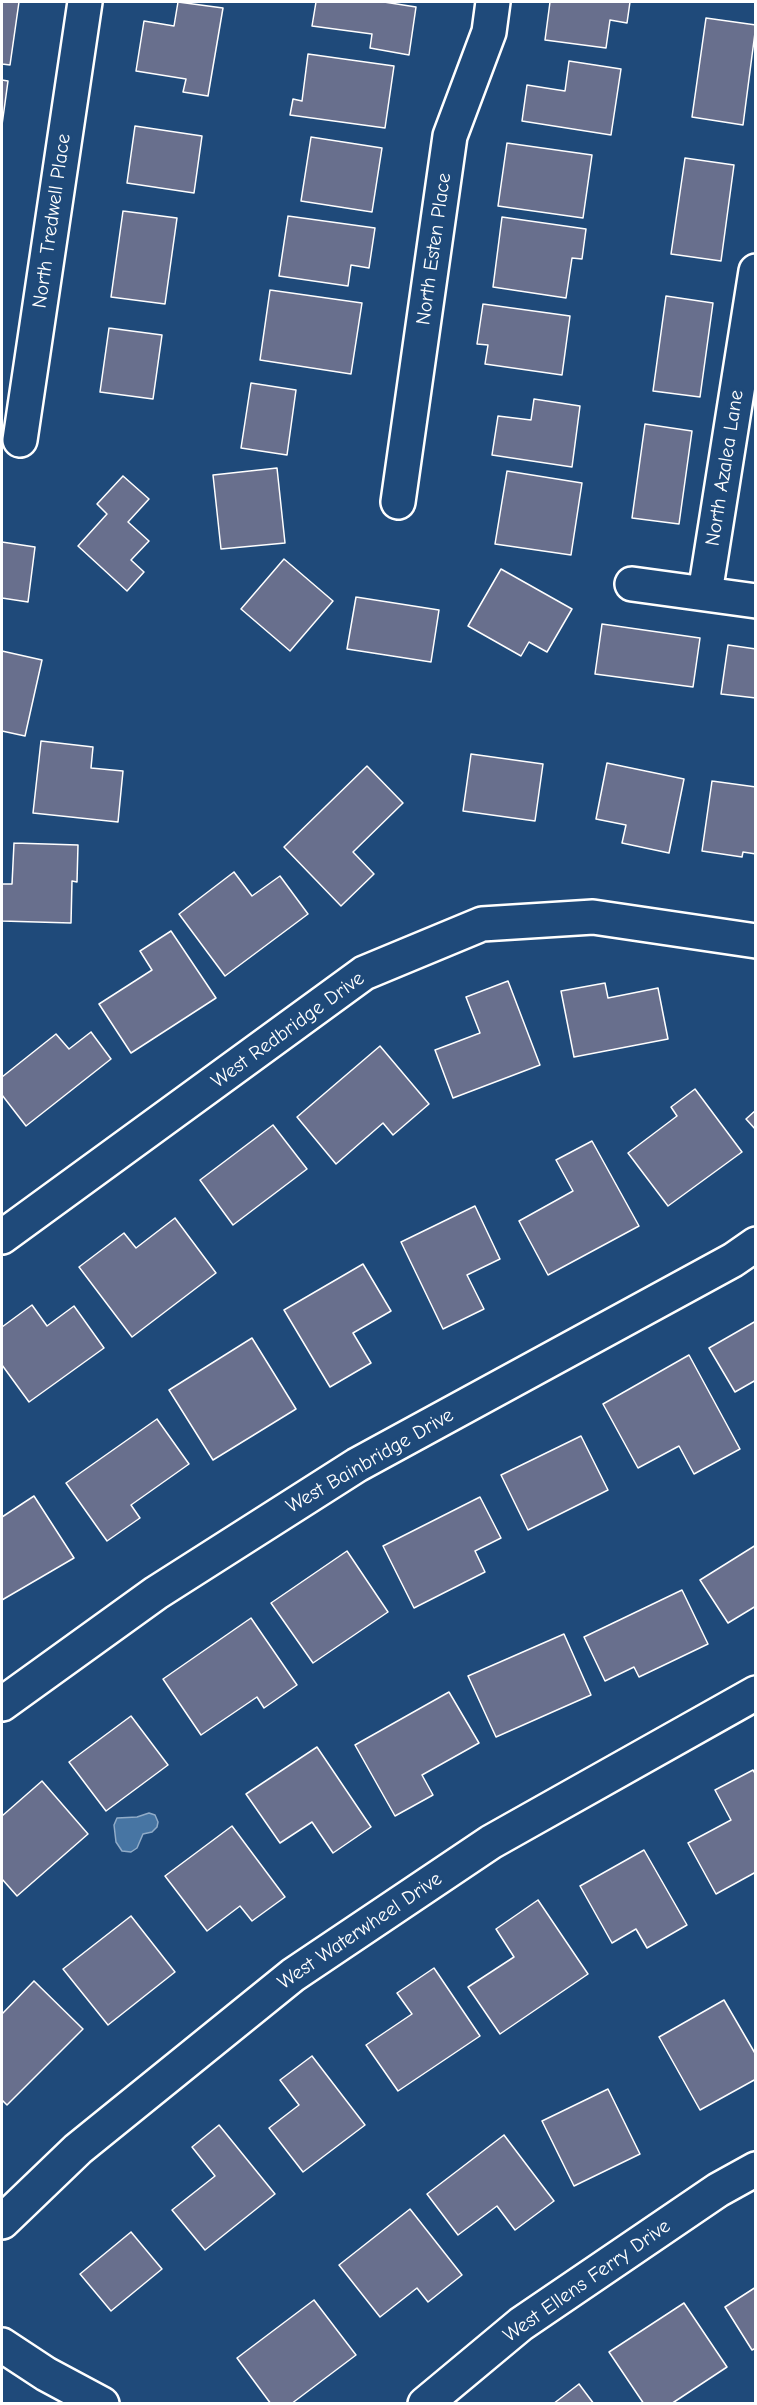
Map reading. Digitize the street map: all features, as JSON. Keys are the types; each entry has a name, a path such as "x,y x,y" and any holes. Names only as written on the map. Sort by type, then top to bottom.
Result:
{"street":[{"name":"North Tredwell Place","path":"20,440 85,2"},
{"name":"North Esten Place","path":"398,502 450,136 489,32 493,2"},
{"name":"North Azalea Lane","path":"705,593 756,271"},
{"path":"632,584 756,601"},
{"name":"West Redbridge Drive","path":"2,1237 364,973 482,924 593,917 756,941"},
{"name":"West Bainbridge Drive","path":"2,1704 156,1593 357,1465 733,1260 756,1244"},
{"name":"West Waterwheel Drive","path":"2,2222 78,2149 293,1975 491,1842 756,1693"},
{"name":"West Ellens Ferry Drive","path":"425,2403 521,2324 718,2190 756,2169"},
{"path":"2,2345 46,2374 102,2403"}],"water":[{"path":"149,1813 155,1815 158,1822 157,1827 152,1832 143,1834 137,1848 131,1852 122,1851 116,1842 114,1825 117,1818 137,1817"}],"building":[{"path":"2,2 19,2 10,65 2,64"},
{"path":"178,2 223,8 208,96 183,92 186,79 136,71 144,21 174,26"},
{"path":"316,2 384,2 416,7 409,55 370,48 372,34 312,26"},
{"path":"550,2 630,2 627,23 610,20 606,48 545,40"},
{"path":"706,18 756,25 743,125 692,117"},
{"path":"308,54 394,66 385,128 290,115 293,99 302,101"},
{"path":"569,61 621,69 611,135 522,121 527,85 565,91"},
{"path":"2,80 8,81 2,125"},
{"path":"135,126 202,136 194,193 127,183"},
{"path":"311,137 382,148 372,212 301,201"},
{"path":"507,143 592,155 583,218 498,206"},
{"path":"685,158 734,165 721,261 671,254"},
{"path":"123,211 177,218 165,304 111,297"},
{"path":"288,216 375,228 369,268 351,265 348,286 279,276"},
{"path":"502,217 586,229 582,259 572,258 566,298 493,287"},
{"path":"270,290 362,303 351,374 260,360"},
{"path":"666,296 713,303 700,397 653,391"},
{"path":"483,304 570,316 562,375 485,364 488,345 477,344"},
{"path":"109,328 162,335 153,399 100,392"},
{"path":"251,383 296,390 287,455 241,448"},
{"path":"534,399 580,406 572,467 492,455 498,416 531,420"},
{"path":"645,424 692,431 679,524 632,518"},
{"path":"277,468 285,543 221,549 213,475"},
{"path":"507,471 582,483 571,555 495,544"},
{"path":"123,476 149,499 128,522 149,541 131,560 144,572 127,591 78,546 107,514 97,504"},
{"path":"2,542 35,547 28,602 2,598"},
{"path":"284,559 333,601 290,651 241,609"},
{"path":"501,569 572,609 547,652 529,642 521,656 468,626"},
{"path":"356,597 439,610 431,662 347,649"},
{"path":"602,624 700,638 693,687 595,674"},
{"path":"728,645 756,649 756,698 721,694"},
{"path":"2,651 42,660 25,736 2,731"},
{"path":"41,741 93,747 91,768 123,771 118,822 33,813"},
{"path":"471,754 543,764 535,821 463,811"},
{"path":"607,763 684,779 669,853 622,843 626,825 596,819"},
{"path":"367,766 403,803 353,852 374,874 341,906 284,847"},
{"path":"712,781 756,787 756,854 743,852 742,857 702,851"},
{"path":"14,843 78,845 77,882 72,881 71,923 2,921 2,884 12,884"},
{"path":"234,872 252,896 280,876 308,914 225,976 179,914"},
{"path":"171,931 216,998 131,1053 99,1004 152,970 140,951"},
{"path":"508,981 540,1065 453,1098 435,1050 480,1033 466,997"},
{"path":"605,983 608,998 658,988 668,1039 574,1057 561,991"},
{"path":"91,1032 111,1059 26,1126 2,1095 2,1077 56,1034 69,1049"},
{"path":"380,1046 429,1104 393,1135 383,1123 336,1164 297,1117"},
{"path":"695,1089 742,1152 668,1206 628,1153 677,1116 671,1107"},
{"path":"756,1110 756,1130 746,1119"},
{"path":"273,1125 307,1169 233,1225 200,1180"},
{"path":"592,1141 639,1226 548,1275 519,1221 573,1191 556,1160"},
{"path":"475,1206 500,1259 467,1275 484,1309 443,1329 401,1242"},
{"path":"175,1218 216,1273 132,1337 79,1267 124,1233 136,1248"},
{"path":"363,1264 391,1311 353,1333 371,1363 330,1387 284,1310"},
{"path":"32,1305 47,1326 74,1306 104,1348 29,1402 2,1365 2,1327"},
{"path":"756,1321 756,1380 735,1392 709,1348"},
{"path":"252,1338 296,1409 213,1460 169,1390"},
{"path":"689,1355 740,1449 694,1474 679,1446 638,1468 603,1404"},
{"path":"157,1419 189,1464 131,1505 140,1518 107,1541 66,1483"},
{"path":"581,1436 608,1490 528,1530 501,1475"},
{"path":"34,1496 74,1558 2,1600 2,1517"},
{"path":"480,1497 501,1538 475,1551 485,1572 414,1608 383,1546"},
{"path":"756,1545 756,1606 728,1623 700,1580"},
{"path":"347,1551 388,1612 313,1663 271,1603"},
{"path":"682,1590 708,1644 639,1677 634,1667 605,1681 584,1637"},
{"path":"251,1618 297,1685 264,1708 257,1697 201,1735 163,1679"},
{"path":"564,1634 591,1695 496,1737 468,1676"},
{"path":"449,1692 479,1743 422,1775 433,1795 395,1816 355,1745"},
{"path":"131,1716 168,1765 106,1811 69,1762"},
{"path":"317,1747 371,1827 333,1853 312,1822 280,1843 246,1794"},
{"path":"753,1770 756,1775 756,1872 716,1894 688,1843 731,1820 715,1790"},
{"path":"42,1781 88,1834 17,1896 2,1879 2,1816"},
{"path":"232,1826 285,1897 252,1921 240,1906 207,1931 165,1876"},
{"path":"644,1850 687,1925 647,1948 636,1929 612,1943 580,1886"},
{"path":"538,1900 588,1974 500,2034 468,1987 514,1957 496,1929"},
{"path":"131,1916 175,1972 108,2025 63,1969"},
{"path":"434,1968 480,2036 398,2091 366,2045 412,2014 397,1993"},
{"path":"34,1981 83,2029 7,2105 2,2100 2,2014"},
{"path":"724,2000 756,2055 756,2079 700,2110 659,2037"},
{"path":"312,2056 365,2125 303,2172 269,2128 299,2105 280,2080"},
{"path":"608,2089 640,2154 574,2186 542,2121"},
{"path":"219,2125 275,2194 205,2250 172,2210 215,2176 192,2147"},
{"path":"504,2135 554,2201 515,2230 497,2206 458,2235 427,2194"},
{"path":"410,2209 462,2275 428,2302 417,2288 380,2317 339,2265"},
{"path":"131,2232 162,2269 111,2311 80,2274"},
{"path":"756,2287 756,2348 752,2350 725,2307"},
{"path":"314,2300 356,2355 291,2404 271,2404 237,2358"},
{"path":"684,2303 727,2367 671,2404 644,2404 609,2352"},
{"path":"579,2384 594,2404 553,2404"}]}
